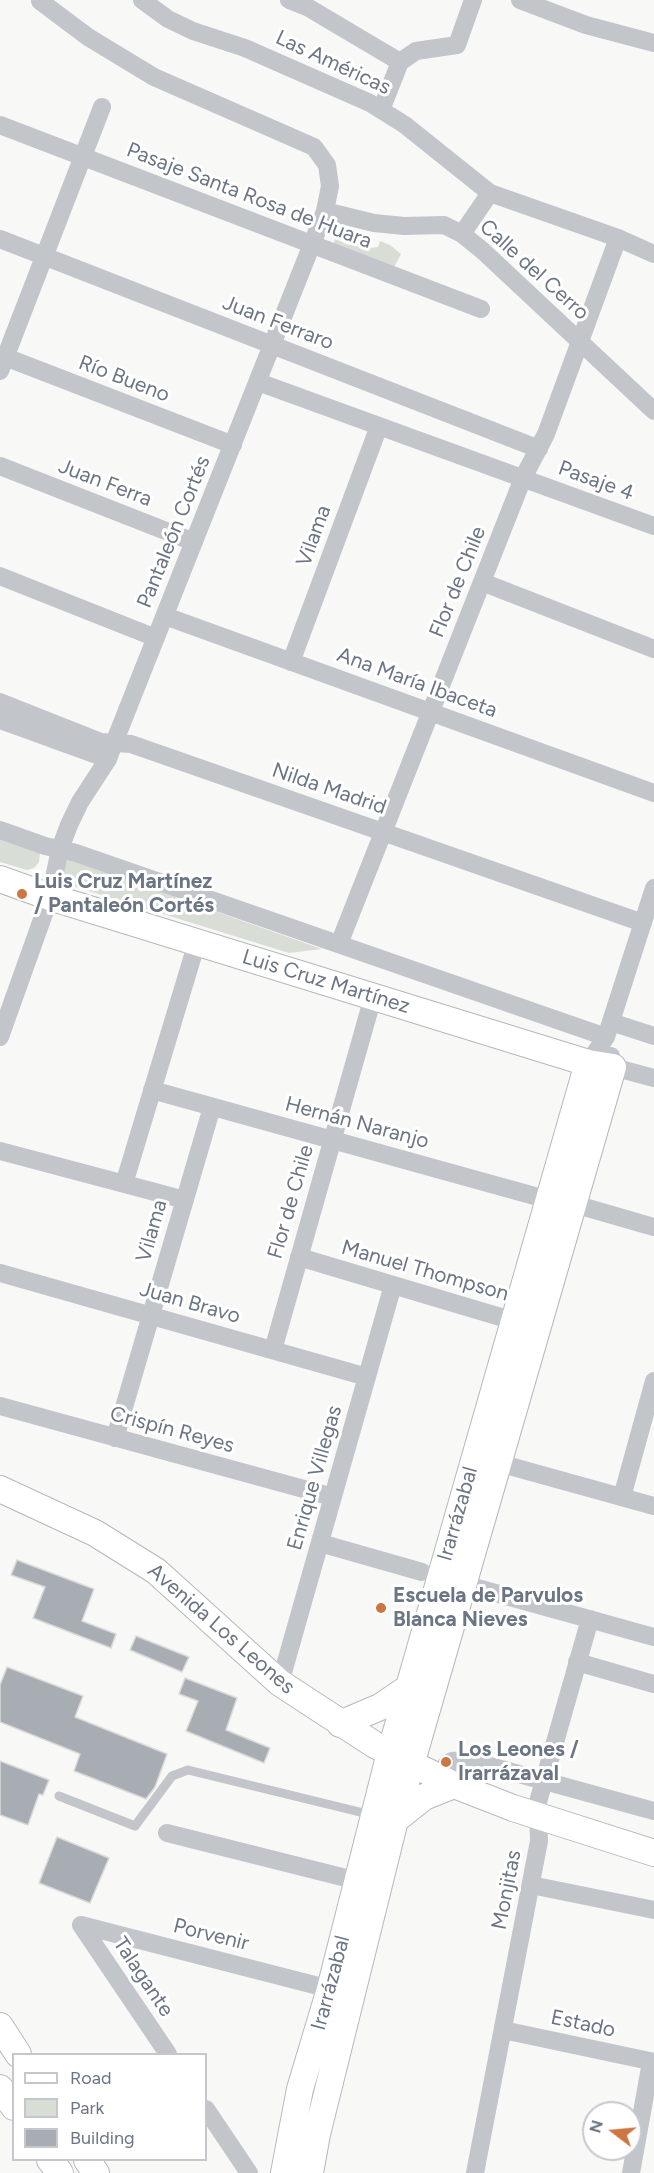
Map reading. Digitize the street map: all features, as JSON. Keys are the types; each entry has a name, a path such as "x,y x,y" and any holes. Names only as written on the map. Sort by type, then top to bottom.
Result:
{"street":[{"name":"Las Américas","path":"142,0 168,19 193,31 245,48 370,103 405,125 490,193 618,238 654,254"},
{"path":"289,0 309,8 400,62"},
{"path":"381,110 400,62 416,51 457,45 473,0"},
{"path":"520,0 550,5 586,25 654,43"},
{"name":"Pantaleón Cortés","path":"1,1030 50,897 60,849 80,802 111,751 325,211 330,186 327,165 314,147 154,77 88,37 40,1"},
{"path":"2,361 102,107"},
{"name":"Pasaje Santa Rosa de Huara","path":"0,125 482,309"},
{"path":"462,234 490,193"},
{"name":"Calle del Cerro","path":"325,211 374,223 404,226 444,225 462,234 654,411"},
{"name":"Flor de Chile","path":"339,944 523,478 538,449 618,238"},
{"name":"Juan Ferraro","path":"0,239 538,449"},
{"name":"Río Bueno","path":"2,361 233,445"},
{"path":"258,382 523,478"},
{"name":"Vilama","path":"291,662 379,426"},
{"name":"Juan Ferra","path":"0,466 194,542"},
{"name":"Pasaje 4","path":"523,478 654,526"},
{"path":"0,576 156,638"},
{"path":"482,582 654,650"},
{"name":"Ana María Ibaceta","path":"165,616 654,793"},
{"name":"Nilda Madrid","path":"0,702 101,742 111,751"},
{"name":"Nilda Madrid","path":"0,720 111,751 131,744 643,922"},
{"name":"Luis Cruz Martínez","path":"0,830 45,846 76,853 339,944 608,1030 654,1036"},
{"name":"Luis Cruz Martínez","path":"0,879 50,897 588,1063 654,1078"},
{"name":"Irarrázabal","path":"400,1758 408,1688 487,1459 526,1325 561,1202 588,1063 608,1030 653,896"},
{"name":"Vilama","path":"124,1184 197,942"},
{"name":"Flor de Chile","path":"273,1350 373,997"},
{"name":"Irarrázabal","path":"561,1202 613,1067 608,1030"},
{"name":"Hernán Naranjo","path":"152,1090 654,1227"},
{"name":"Vilama","path":"115,1438 212,1107"},
{"path":"0,1151 185,1200"},
{"name":"Manuel Thompson","path":"299,1257 526,1325"},
{"name":"Juan Bravo","path":"0,1273 367,1377"},
{"name":"Enrique Villegas","path":"280,1683 393,1285"},
{"path":"621,1497 654,1381"},
{"name":"Crispín Reyes","path":"0,1406 333,1497"},
{"path":"487,1459 654,1506"},
{"name":"Irarrázabal","path":"310,2173 385,1818 400,1758 463,1584 487,1459"},
{"name":"Avenida Los Leones","path":"0,1489 95,1533 156,1571 280,1683 340,1724 400,1758 445,1781 539,1818 654,1853"},
{"path":"320,1543 422,1572"},
{"path":"463,1584 654,1637"},
{"name":"Monjitas","path":"475,2173 540,1841 538,1802 590,1619"},
{"path":"577,1662 654,1684"},
{"path":"340,1724 380,1707 408,1688"},
{"path":"385,1818 424,1797 445,1781 446,1765 460,1759 476,1761 654,1811"},
{"name":"Irarrázabal","path":"284,2173 300,2089 330,1989 358,1881 385,1818"},
{"path":"167,1833 358,1881"},
{"path":"531,1884 654,1910"},
{"name":"Porvenir","path":"81,1925 330,1989"},
{"name":"Talagante","path":"81,1925 167,2053"},
{"path":"0,2027 17,2053"},
{"name":"Estado","path":"503,2030 652,2062"},
{"path":"631,2173 652,2062"},
{"path":"0,2088 12,2104"},
{"path":"207,2110 249,2173"},
{"path":"51,2161 60,2173"}],"lane":[{"path":"58,1796 135,1826 172,1776 188,1770 385,1818"}],"green space":[{"path":"335,238 346,244 371,248 378,247 380,241 390,245 401,254 393,269 333,246"},
{"path":"0,839 40,853 39,862 34,868 27,870 0,862"},
{"path":"70,860 322,949 289,953 66,884 60,878 60,862"}],"building":[{"path":"17,1560 94,1589 82,1621 116,1634 111,1648 33,1618 45,1587 11,1575"},
{"path":"136,1636 189,1657 182,1672 130,1650"},
{"path":"7,1667 83,1696 75,1717 167,1754 155,1787 146,1799 74,1771 80,1754 0,1722 0,1685"},
{"path":"185,1678 237,1698 226,1730 270,1748 264,1763 186,1731 198,1701 179,1694"},
{"path":"0,1761 49,1780 43,1795 39,1794 28,1825 0,1815"},
{"path":"57,1837 109,1858 90,1903 39,1883"}],"place":[{"name":"Luis Cruz Martínez / Pantaleón Cortés","path":"22,894"},
{"name":"Escuela de Parvulos Blanca Nieves","path":"381,1608"},
{"name":"Los Leones / Irarrázaval","path":"446,1762"}]}
